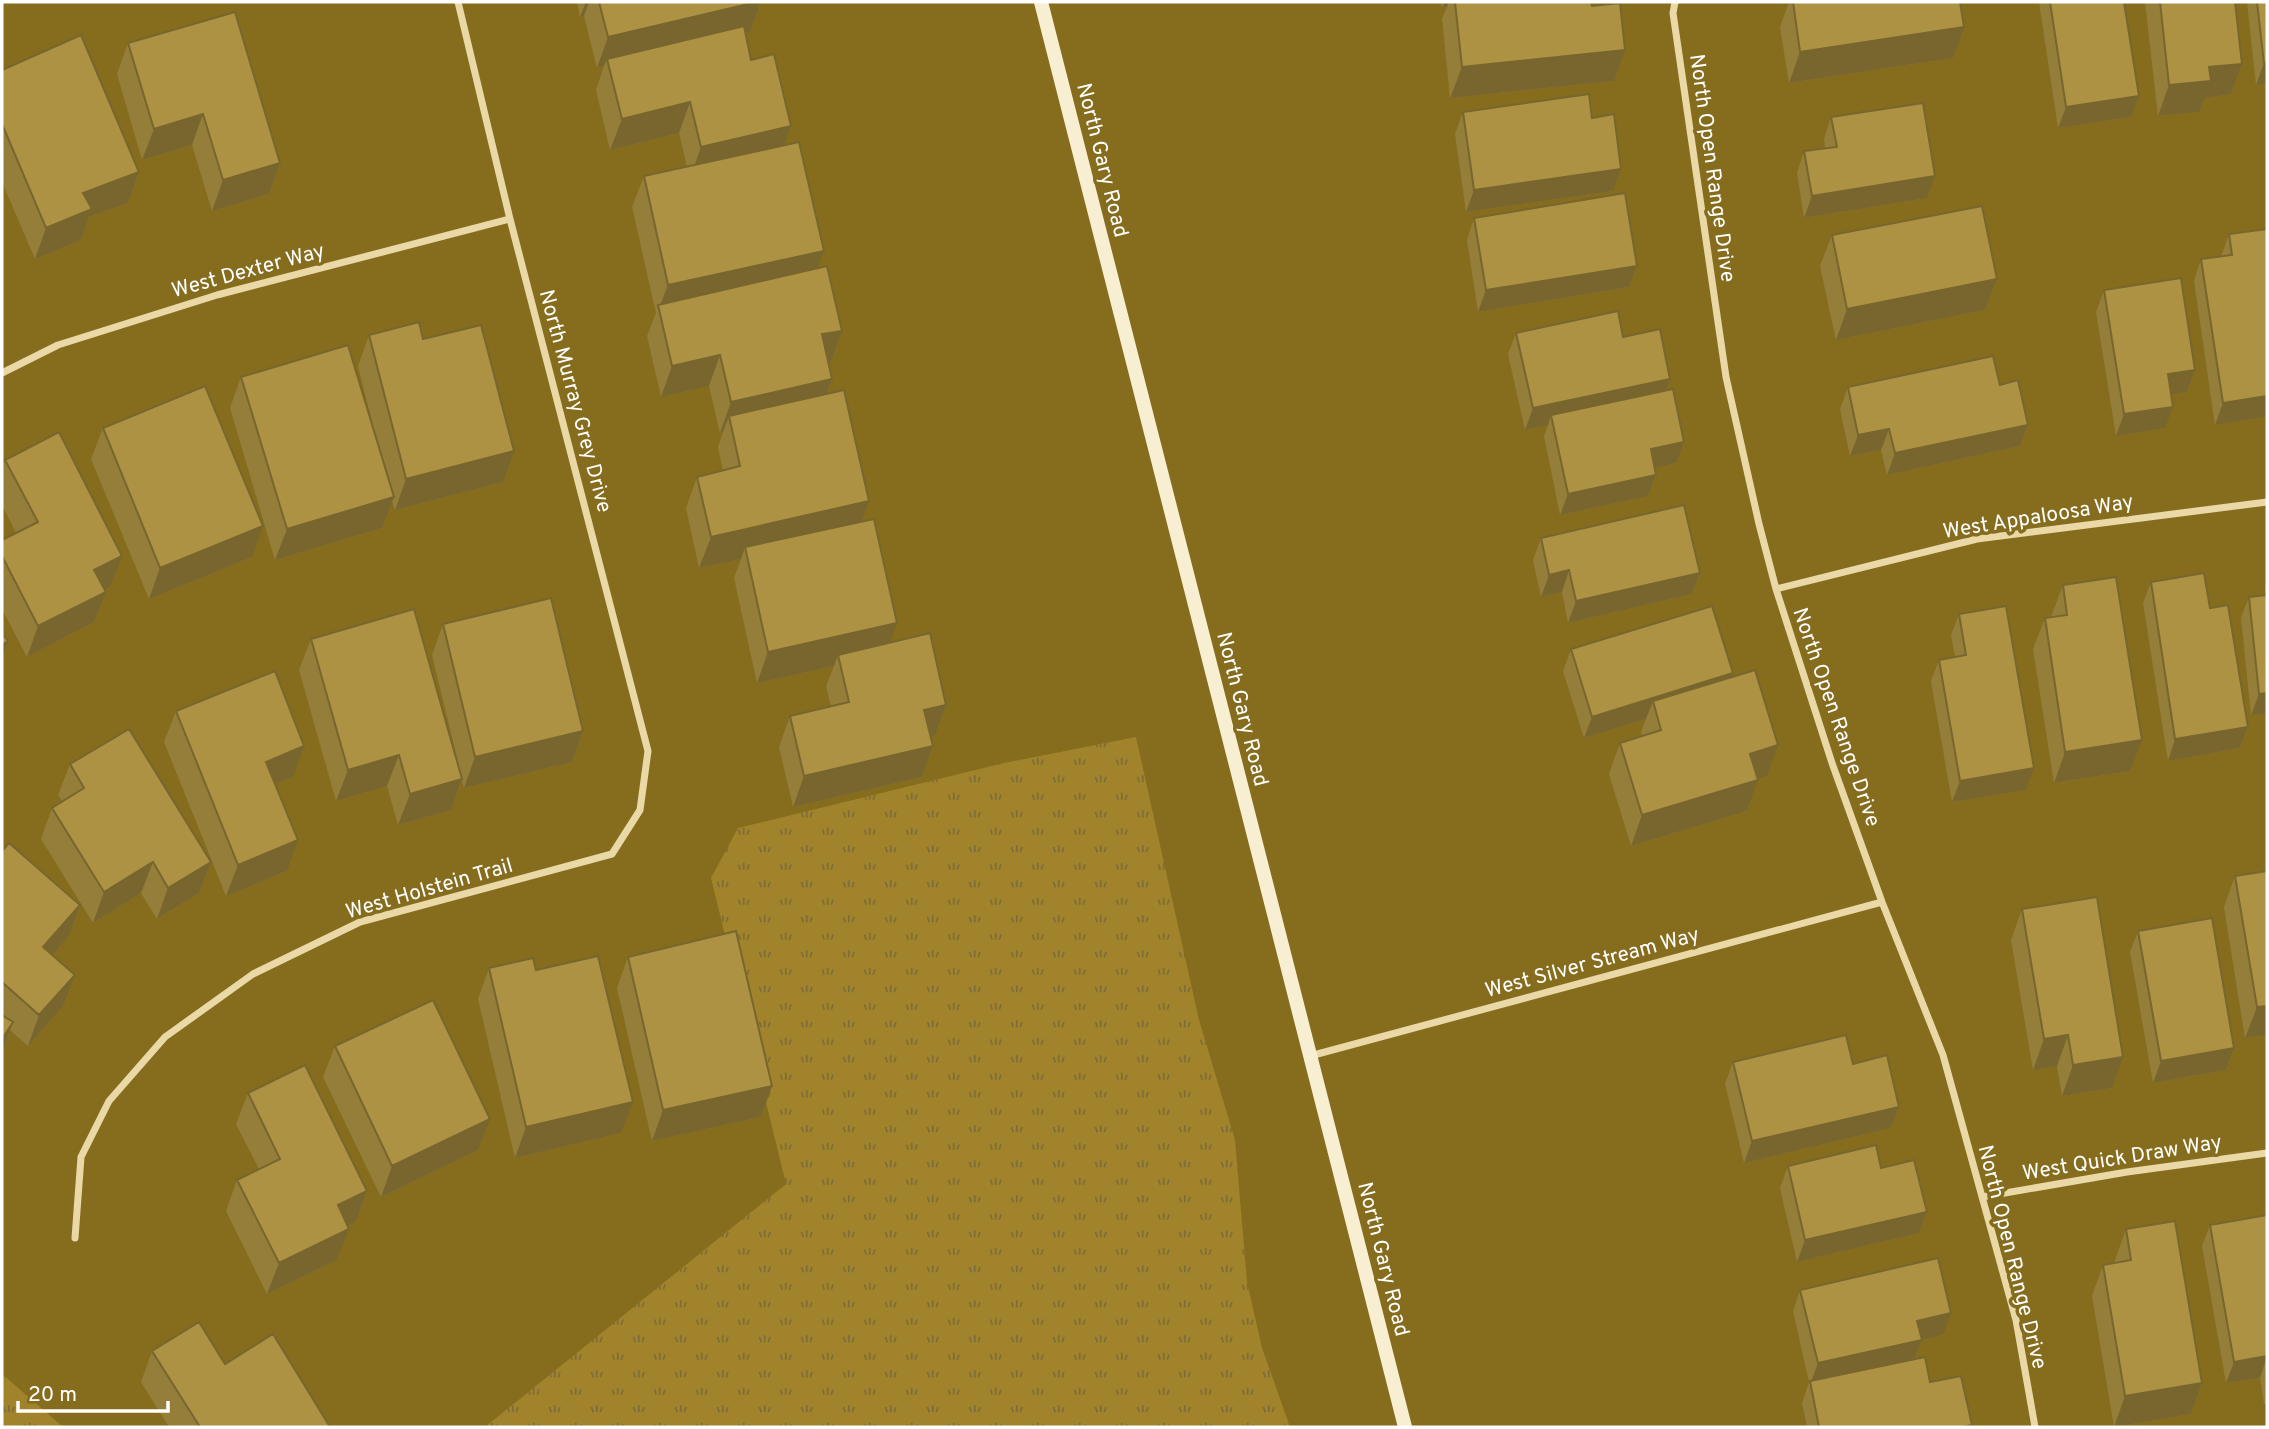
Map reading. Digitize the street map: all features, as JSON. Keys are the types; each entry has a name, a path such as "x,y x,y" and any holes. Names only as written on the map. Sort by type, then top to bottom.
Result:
{"main road":[{"name":"North Gary Road","path":"1041,2 1405,1427"}],"street":[{"name":"North Murray Grey Drive","path":"458,2 510,219 648,751 640,810"},
{"name":"North Open Range Drive","path":"1675,2 1673,13 1726,377 1759,524 1776,589 1832,763 1882,902 1943,1055 2016,1320 2035,1427"},
{"name":"West Dexter Way","path":"2,373 58,345 217,295 510,219"},
{"name":"West Appaloosa Way","path":"1776,589 1978,539 2267,502"},
{"name":"West Holstein Trail","path":"75,1238 81,1157 108,1101 165,1037 253,974 360,922 612,854 640,810"},
{"name":"West Silver Stream Way","path":"1310,1056 1882,902"},
{"name":"West Quick Draw Way","path":"1982,1197 2127,1172 2267,1153"}],"green space":[{"path":"1136,737 1199,1020 1235,1140 1247,1282 1262,1348 1290,1427 485,1427 786,1184 711,878 738,828 1004,763"},
{"path":"2,1374 63,1427 2,1427"}],"building":[{"path":"599,2 757,2 608,37"},
{"path":"1455,2 1591,2 1592,6 1620,3 1625,50 1462,67"},
{"path":"1793,2 1960,2 1964,27 1800,52"},
{"path":"2050,2 2124,2 2139,96 2066,107"},
{"path":"2160,2 2235,2 2242,64 2209,67 2211,81 2169,85"},
{"path":"2257,2 2267,2 2267,63 2264,63"},
{"path":"235,12 280,163 223,180 203,114 154,129 128,43"},
{"path":"744,26 751,60 774,54 791,126 701,147 690,102 622,119 607,59"},
{"path":"81,35 139,172 83,193 92,209 46,228 2,124 2,70"},
{"path":"1589,94 1592,118 1614,114 1621,169 1474,190 1463,112"},
{"path":"1923,103 1935,176 1812,196 1804,151 1837,147 1831,117"},
{"path":"799,142 824,251 668,285 644,176"},
{"path":"1625,193 1637,266 1486,290 1474,218"},
{"path":"1982,206 1997,279 1847,309 1832,235"},
{"path":"2267,229 2267,396 2223,403 2201,259 2232,255 2229,234"},
{"path":"827,266 842,331 822,334 832,379 731,402 720,355 672,366 658,305"},
{"path":"2181,278 2195,370 2168,374 2173,407 2124,414 2104,290"},
{"path":"1618,311 1623,337 1660,329 1670,379 1533,408 1516,333"},
{"path":"419,322 423,339 481,325 514,451 406,479 369,335"},
{"path":"348,345 394,497 287,529 241,377"},
{"path":"1993,356 2000,385 2018,380 2028,425 1895,453 1889,429 1858,435 1848,387"},
{"path":"205,386 263,526 160,568 103,428"},
{"path":"1673,389 1684,442 1651,449 1656,475 1568,494 1551,415"},
{"path":"844,390 869,501 711,537 697,477 740,466 729,416"},
{"path":"59,432 122,556 94,570 106,592 38,626 2,556 2,540 38,522 5,460"},
{"path":"1684,505 1700,573 1576,601 1569,570 1549,575 1541,538"},
{"path":"874,519 897,623 768,652 745,547"},
{"path":"2204,573 2210,608 2228,605 2248,727 2175,739 2151,582"},
{"path":"2116,577 2142,740 2065,752 2045,618 2067,615 2063,585"},
{"path":"2267,595 2267,693 2259,694 2249,597"},
{"path":"551,598 583,731 475,757 443,624"},
{"path":"1712,606 1733,673 1592,717 1571,649"},
{"path":"2006,606 2034,768 1960,781 1939,660 1966,655 1959,614"},
{"path":"414,609 462,779 410,794 399,755 348,770 311,639"},
{"path":"2,633 8,641 2,645"},
{"path":"930,633 946,705 924,710 933,746 804,776 790,716 849,702 838,655"},
{"path":"1755,670 1778,745 1750,754 1758,780 1642,815 1620,743 1661,730 1653,701"},
{"path":"275,671 304,746 266,762 298,840 238,865 176,711"},
{"path":"129,729 211,862 168,888 153,862 104,892 52,808 84,788 70,764"},
{"path":"9,843 80,905 43,947 75,975 39,1015 2,982 2,851"},
{"path":"2267,871 2267,1006 2257,1007 2235,876"},
{"path":"2097,897 2123,1057 2073,1065 2068,1035 2044,1039 2022,909"},
{"path":"2212,918 2234,1048 2161,1061 2138,931"},
{"path":"736,931 772,1086 663,1110 628,957"},
{"path":"598,956 633,1102 526,1127 489,968 533,958 536,970"},
{"path":"433,1000 490,1119 392,1166 335,1046"},
{"path":"2,1015 13,1022 2,1039"},
{"path":"1846,1035 1853,1064 1887,1055 1899,1107 1752,1141 1733,1062"},
{"path":"305,1065 367,1191 338,1205 349,1229 279,1263 237,1180 280,1159 248,1093"},
{"path":"1876,1145 1881,1168 1914,1160 1927,1212 1805,1240 1788,1166"},
{"path":"2267,1215 2267,1356 2234,1362 2210,1225"},
{"path":"2175,1221 2202,1383 2125,1396 2103,1265 2131,1260 2126,1229"},
{"path":"1938,1258 1951,1313 1917,1321 1922,1340 1818,1363 1800,1290"},
{"path":"199,1322 225,1364 273,1334 330,1427 200,1427 152,1351"},
{"path":"1925,1357 1930,1382 1961,1376 1972,1425 1819,1427 1810,1381"}]}
